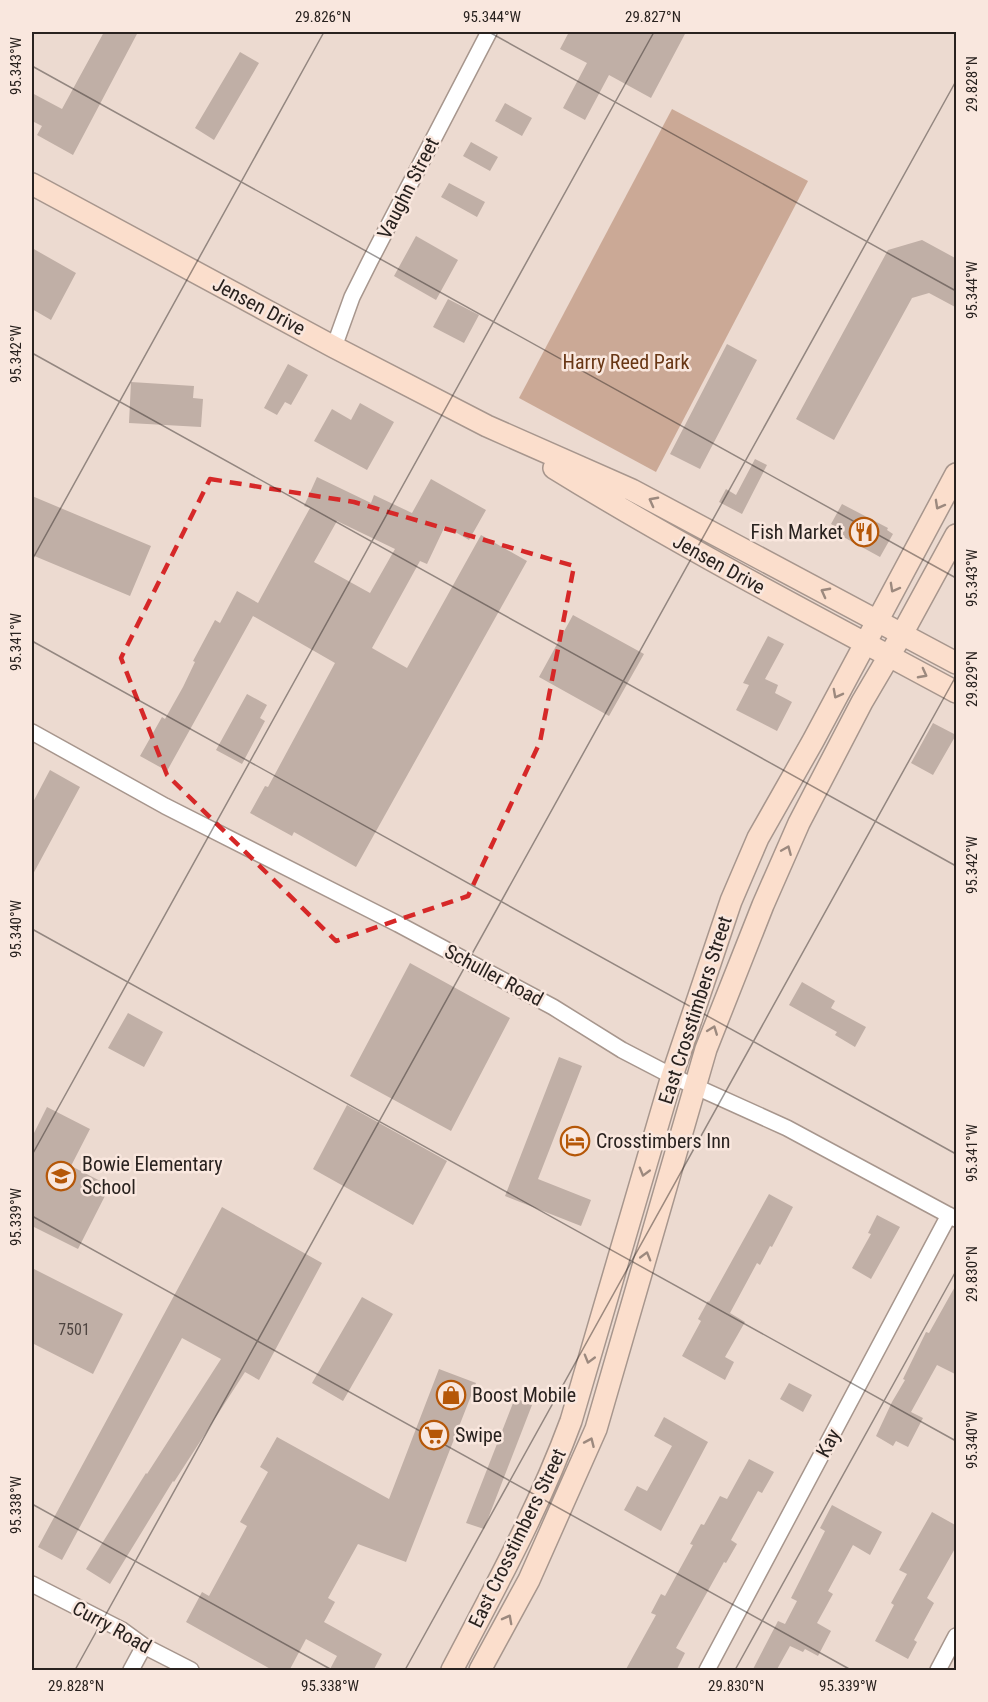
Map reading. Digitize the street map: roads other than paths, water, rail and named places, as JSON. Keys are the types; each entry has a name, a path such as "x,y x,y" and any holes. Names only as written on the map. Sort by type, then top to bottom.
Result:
{"main road":[{"name":"Jensen Drive","path":"32,184 334,347 487,426 632,490 957,663"},
{"name":"Jensen Drive","path":"487,426 700,555 957,692"},
{"name":"East Crosstimbers Street","path":"452,1671 525,1531 557,1460 571,1421 672,1076 734,894 758,838 957,474"},
{"name":"East Crosstimbers Street","path":"480,1671 529,1580 596,1429 695,1086 710,1039 761,911 799,823 862,702 957,535"},
{"path":"734,894 761,911"},
{"path":"600,1322 626,1327"},
{"path":"505,1570 529,1580"}],"street":[{"name":"Vaughn Street","path":"334,347 352,297 489,32"},
{"name":"Schuller Road","path":"32,732 165,806 398,924 553,1007 622,1050 672,1076 787,1128 953,1217"},
{"name":"Kay","path":"707,1671 953,1217"},
{"name":"Curry Road","path":"32,1584 122,1630 144,1646 191,1671"},
{"path":"938,1671 957,1636"},
{"path":"131,1671 144,1646"}],"place":[{"name":"Fish Market","path":"864,532"},
{"name":"Crosstimbers Inn","path":"575,1141"},
{"name":"Bowie Elementary School","path":"61,1176"},
{"name":"Boost Mobile","path":"451,1395"},
{"name":"Swipe","path":"434,1435"}],"park label":[{"name":"Harry Reed Park","path":"626,362"}]}
